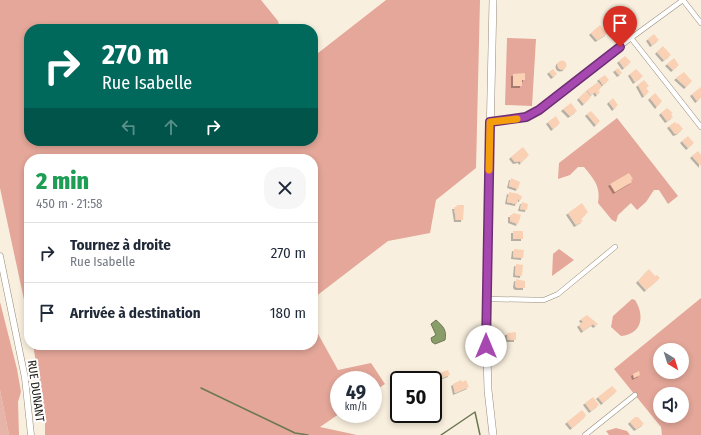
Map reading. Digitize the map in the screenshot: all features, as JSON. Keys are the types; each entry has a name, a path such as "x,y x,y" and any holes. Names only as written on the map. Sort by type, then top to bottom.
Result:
{"main road":[{"path":"493,0 487,299 488,390 493,435"}],"street":[{"path":"490,122 526,117 539,110 631,38 683,0 701,23"},
{"path":"631,38 701,127"},
{"path":"487,299 548,299 558,294 615,247"},
{"name":"RUE DUNANT","path":"0,256 25,378 31,435"},
{"path":"585,435 635,395"}],"shaded area":[{"path":"0,0 261,0 279,24 24,24 24,146 318,146 318,53 386,0 480,0 476,168 436,200 430,233 388,241 318,295 318,154 24,154 24,300 0,188"},
{"path":"507,38 536,39 532,106 505,105"},
{"path":"617,118 678,196 668,204 659,190 654,190 646,202 637,210 631,203 618,215 616,222 612,220 598,203 598,188 594,179 584,167 578,167 570,175 558,179 559,163"},
{"path":"559,249 574,260 552,276 553,254"},
{"path":"701,298 701,435 662,435 661,427 658,423 689,423 689,387 653,387 653,417 614,369"},
{"path":"632,299 635,300 640,312 640,323 633,332 628,335 621,336 611,327 613,316"},
{"path":"0,302 17,369 21,392 18,402 19,435 9,435 0,390"},
{"path":"436,320 444,328 445,340 435,344 432,342 431,338 436,335 431,324"},
{"path":"318,334 338,370 371,363 376,371 330,371 330,420 320,427 357,435 45,435 45,415 34,350 318,350"},
{"path":"0,390 9,435 0,435"},
{"path":"616,428 627,431 630,435 609,435 606,431"}],"building":[{"path":"600,25 607,34 597,40 591,33"},
{"path":"654,34 659,40 652,45 648,39"},
{"path":"663,46 671,55 664,60 657,52"},
{"path":"625,56 631,62 624,68 619,61"},
{"path":"674,58 679,65 673,70 667,64"},
{"path":"560,61 564,61 566,65 564,69 560,69 558,67 558,63"},
{"path":"618,68 622,73 619,75 615,70"},
{"path":"553,69 557,74 553,77 549,72"},
{"path":"636,69 643,76 635,82 630,74"},
{"path":"684,72 692,81 686,87 676,78"},
{"path":"525,73 525,80 522,80 522,86 513,86 513,74"},
{"path":"605,75 609,80 603,85 599,79"},
{"path":"644,80 649,86 646,88 649,92 644,96 638,85"},
{"path":"598,82 602,87 598,90 600,92 597,95 595,92 591,95 587,90"},
{"path":"701,87 701,98 697,101 692,94"},
{"path":"586,91 591,97 584,104 579,98"},
{"path":"655,93 662,101 657,107 650,98"},
{"path":"613,98 618,105 614,109 609,102"},
{"path":"571,103 577,111 570,116 563,109"},
{"path":"667,108 673,113 671,114 673,117 667,121 661,113"},
{"path":"591,111 600,121 596,125 587,114"},
{"path":"556,116 560,123 553,129 548,122"},
{"path":"675,122 677,124 678,123 683,129 675,134 669,126"},
{"path":"688,136 694,143 688,148 682,141"},
{"path":"523,147 529,155 521,163 520,161 515,162 511,157"},
{"path":"698,151 701,155 701,166 692,156"},
{"path":"629,173 633,179 631,180 632,182 615,192 610,184"},
{"path":"511,178 520,182 518,189 509,186"},
{"path":"509,192 522,196 521,200 518,199 517,204 507,202"},
{"path":"522,202 528,204 527,210 520,209"},
{"path":"582,203 588,212 581,219 583,221 576,225 568,213"},
{"path":"457,205 464,205 463,220 456,220 454,207"},
{"path":"513,213 521,215 518,224 510,221 510,215"},
{"path":"513,231 523,231 523,239 513,239"},
{"path":"514,249 524,250 523,258 513,257"},
{"path":"516,264 523,265 522,276 515,275"},
{"path":"649,269 655,276 657,275 660,278 646,290 638,281"},
{"path":"516,279 525,281 525,288 517,288 515,286"},
{"path":"587,315 598,324 595,326 593,324 583,331 579,325 583,322 581,319"},
{"path":"516,332 516,340 507,340 507,333"},
{"path":"448,370 450,375 442,378 442,372"},
{"path":"639,371 640,375 634,378 633,374"},
{"path":"461,380 462,382 466,380 469,387 455,393 453,384"},
{"path":"612,386 617,391 603,403 598,397"},
{"path":"593,397 599,405 591,411 585,403"},
{"path":"582,410 586,415 585,417 572,428 567,422"},
{"path":"635,417 638,417 644,424 636,429 630,422"}],"waterway":[{"path":"201,388 295,433 308,435"},
{"path":"441,435 475,412 480,435"}],"slow traffic":[{"path":"489,170 490,122 517,119"}],"route":[{"path":"486,346 490,122 526,117 550,104 620,47"}]}
